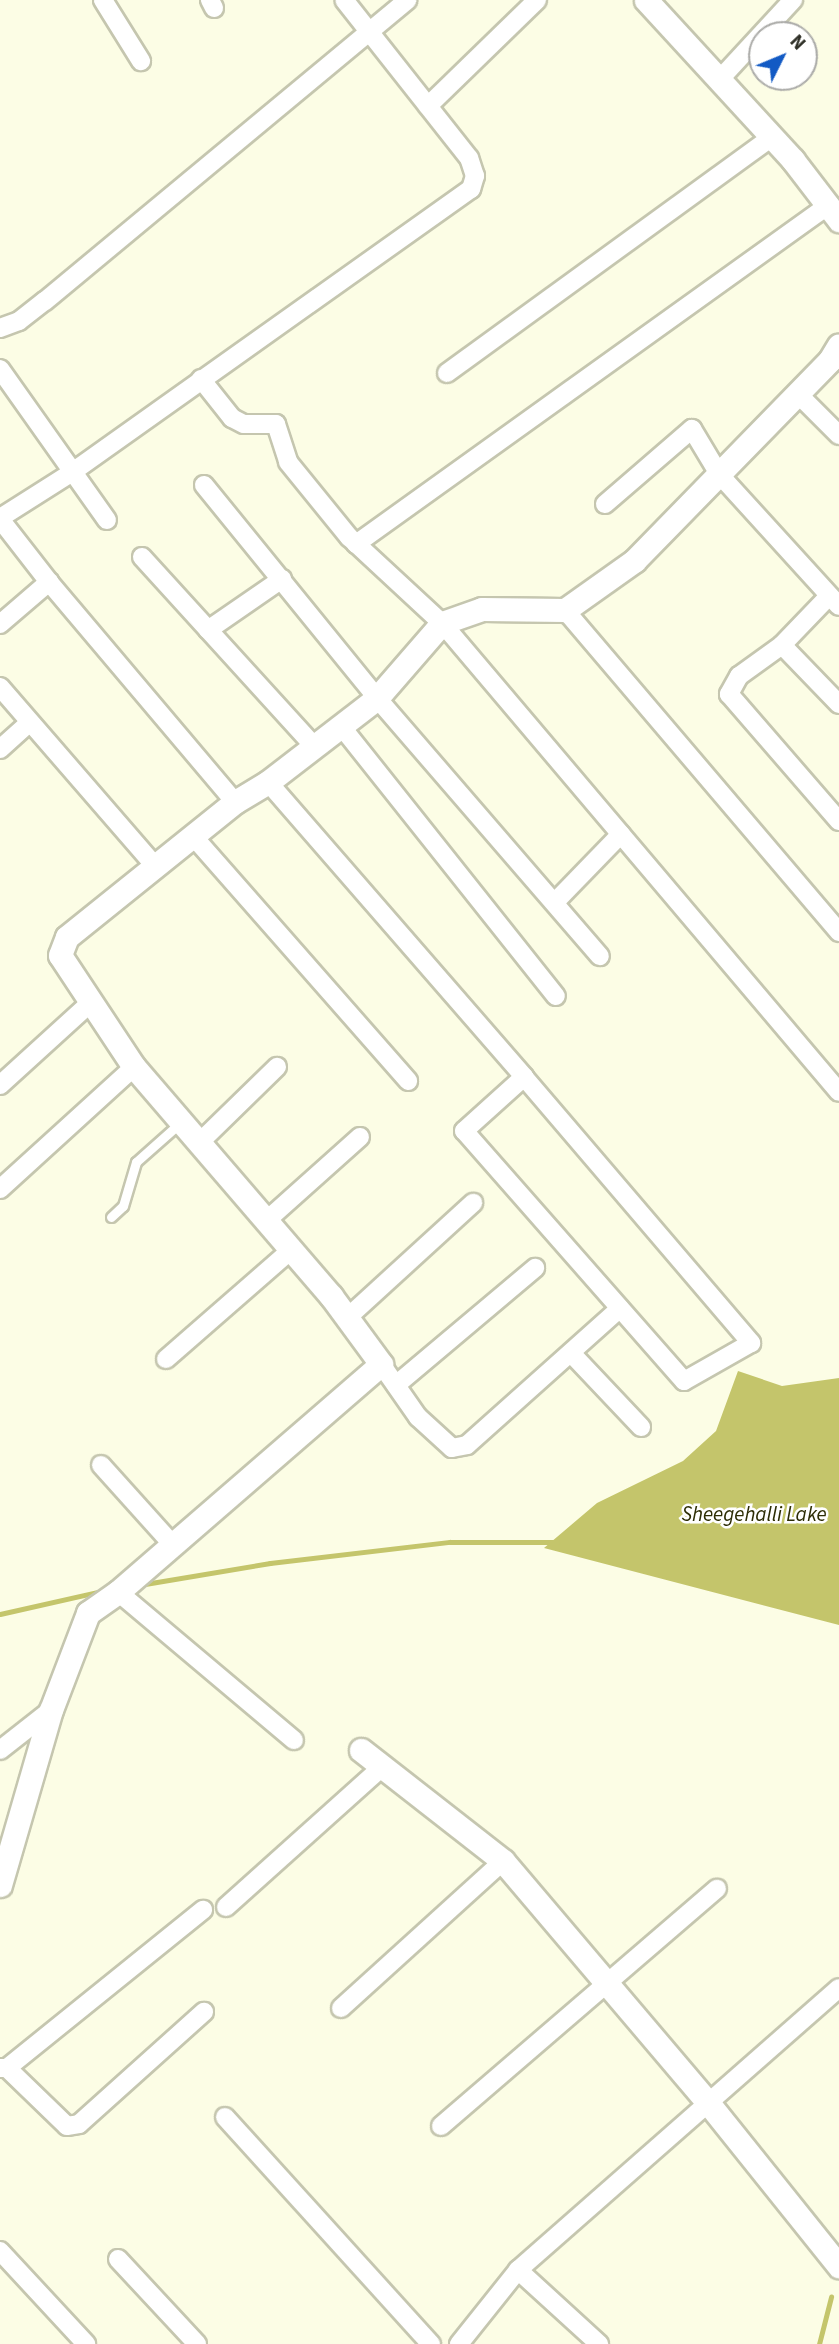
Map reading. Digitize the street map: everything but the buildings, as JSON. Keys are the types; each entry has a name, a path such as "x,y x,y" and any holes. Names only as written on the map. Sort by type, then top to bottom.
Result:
{"street":[{"path":"103,0 141,61"},
{"path":"235,802 49,582 0,519 71,473 471,189 475,176 469,158 344,0"},
{"path":"0,328 19,321 45,301 371,34 407,0"},
{"path":"428,106 537,0"},
{"path":"720,79 793,0"},
{"path":"356,544 834,212 772,137 647,1"},
{"path":"447,373 772,137"},
{"path":"620,1308 467,1445 452,1448 418,1418 347,1318 134,1067 89,1004 60,955 67,937 154,865 377,698 442,623 482,610 565,610 634,561 798,394 830,360 839,345"},
{"path":"0,369 71,473 107,520"},
{"path":"201,379 232,418 244,424 276,424 288,462 356,544 442,623 839,1092"},
{"path":"798,394 839,435"},
{"path":"605,504 692,429 719,474 834,601 782,645 738,677 729,694 839,821"},
{"path":"204,485 377,698 556,901 600,956"},
{"path":"142,558 314,746"},
{"path":"208,630 282,579"},
{"path":"0,624 49,582"},
{"path":"565,610 839,932"},
{"path":"782,645 839,705"},
{"path":"0,687 27,724 154,865"},
{"path":"0,749 27,724"},
{"path":"341,726 556,996"},
{"path":"268,782 524,1077 751,1343 684,1381 464,1131 524,1077"},
{"path":"556,901 621,834"},
{"path":"193,836 408,1081"},
{"path":"0,1085 89,1004"},
{"path":"0,1189 134,1067"},
{"path":"199,1143 277,1068"},
{"path":"266,1221 360,1137"},
{"path":"347,1318 473,1203"},
{"path":"166,1359 291,1250"},
{"path":"396,1385 535,1268"},
{"path":"571,1353 641,1427"},
{"path":"0,1885 51,1710 88,1613 118,1592 382,1364"},
{"path":"101,1465 173,1545"},
{"path":"118,1592 294,1740"},
{"path":"0,1750 51,1710"},
{"path":"361,1750 503,1861 709,2104 839,2266"},
{"path":"226,1906 382,1767"},
{"path":"341,2008 503,1861"},
{"path":"441,2126 718,1889"},
{"path":"203,1910 3,2068 67,2126 79,2124 204,2012"},
{"path":"459,2344 518,2270 839,1988"},
{"path":"225,2117 431,2344"},
{"path":"0,2251 86,2344"},
{"path":"118,2259 197,2344"},
{"path":"518,2270 599,2344"}],"lane":[{"path":"111,1217 122,1206 136,1161 181,1122"}],"water":[{"name":"Sheegehalli Lake","path":"738,1371 782,1386 839,1378 839,1625 544,1548 597,1503 683,1461 716,1431"}],"waterway":[{"path":"139,1585 270,1563 450,1542 557,1542"},
{"path":"0,1614 102,1591"},
{"path":"819,2344 831,2297"}]}
